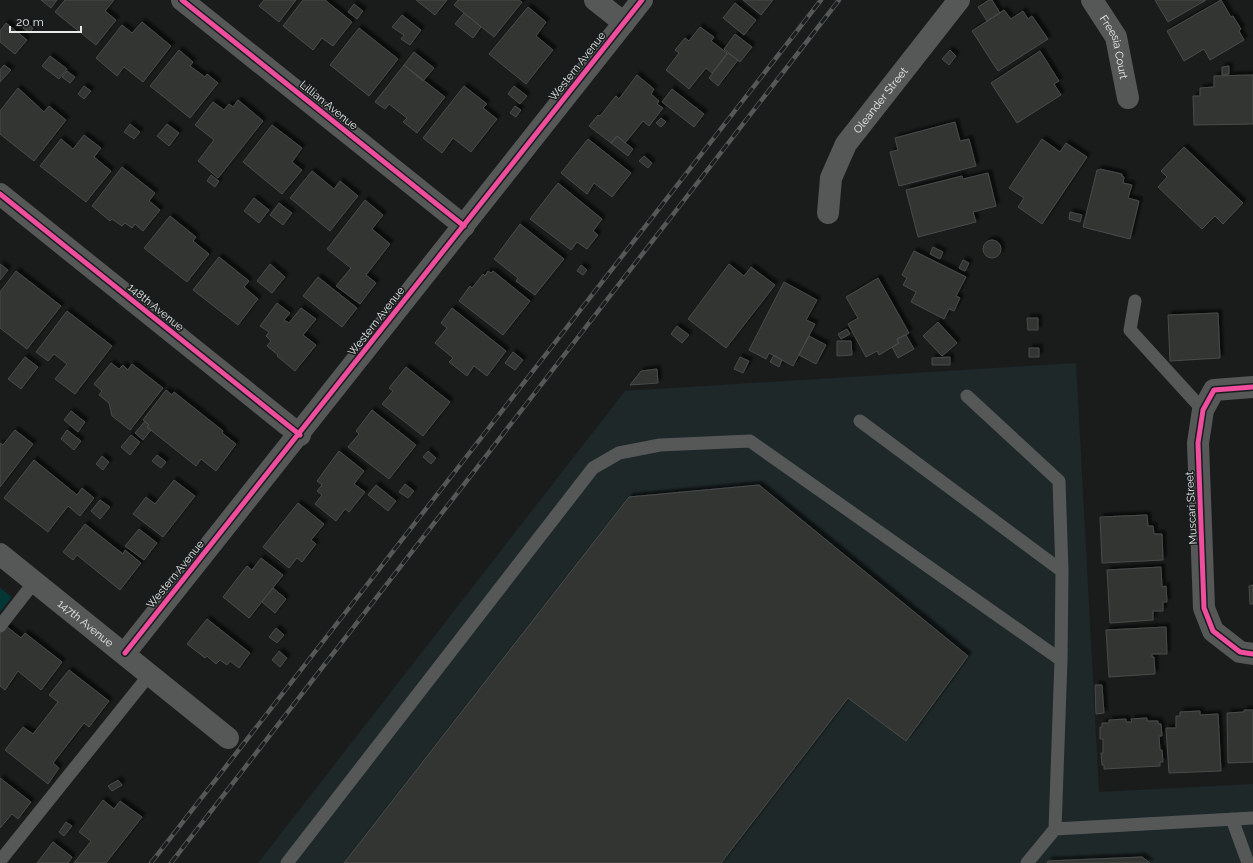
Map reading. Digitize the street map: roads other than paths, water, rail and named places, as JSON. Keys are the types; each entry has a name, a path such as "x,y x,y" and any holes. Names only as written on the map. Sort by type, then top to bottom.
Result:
{"street":[{"name":"Lillian Avenue","path":"182,0 464,226"},
{"path":"595,0 624,23"},
{"name":"Western Avenue","path":"125,653 300,435 642,0"},
{"name":"Oleander Street","path":"828,213 831,178 846,144 959,0"},
{"name":"Freesia Court","path":"1092,0 1116,37 1128,98"},
{"name":"148th Avenue","path":"0,194 300,435"},
{"name":"Muscari Street","path":"1247,653 1213,631 1204,608 1198,443 1203,410 1214,390 1253,387"},
{"name":"147th Avenue","path":"0,554 125,653 228,738"}],"lane":[{"path":"1135,302 1130,330 1203,410"},
{"path":"967,396 1059,481 1062,571 1061,660 1054,829 1027,863"},
{"path":"860,421 1062,571"},
{"path":"288,863 593,468 619,453 660,445 750,441 1061,660"},
{"path":"0,626 35,581"},
{"path":"0,861 150,674"},
{"path":"1054,829 1253,818"},
{"path":"1232,819 1248,863"}],"railway":[{"path":"151,863 821,0"},
{"path":"171,863 839,0"}]}
